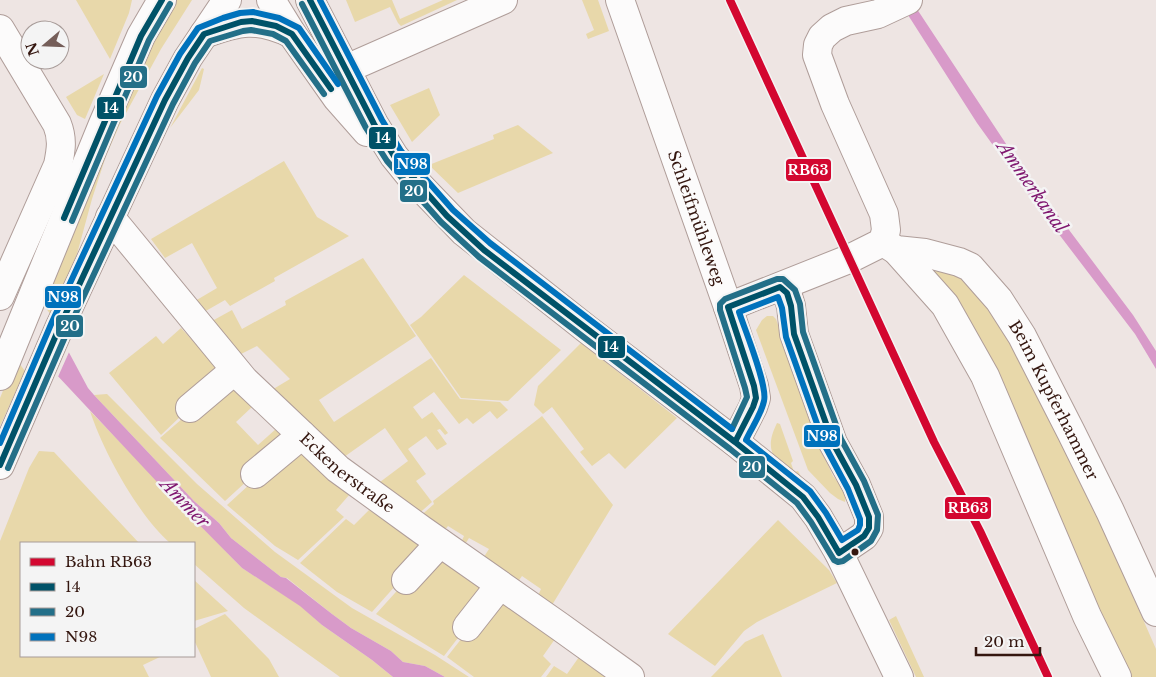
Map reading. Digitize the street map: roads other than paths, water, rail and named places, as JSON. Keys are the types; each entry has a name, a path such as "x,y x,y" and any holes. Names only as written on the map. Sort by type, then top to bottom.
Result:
{"street":[{"path":"0,376 141,36 162,0"},
{"path":"0,465 60,326 168,93 227,0"},
{"path":"271,0 292,34 337,98 362,128 394,156"},
{"path":"310,0 374,124 394,156 464,232 803,497 823,524 839,553 895,676"},
{"path":"346,69 504,0"},
{"name":"Schleifmühleweg","path":"620,0 754,386 756,398 749,417 735,442"},
{"path":"908,0 878,14 846,21 832,28 822,37 818,45 817,55 835,104 884,214 889,246 945,305 985,376 1087,616 1117,677"},
{"path":"204,34 226,26 252,21 276,26 292,34"},
{"path":"0,29 57,124 62,144 58,164 15,266 0,296"},
{"name":"Eckenerstraße","path":"110,217 244,380 338,469 630,677"},
{"path":"728,307 849,259 889,246"},
{"name":"Beim Kupferhammer","path":"889,246 959,262 970,268 999,300 1022,336 1062,414 1156,612"},
{"path":"780,287 787,293 791,306 794,334 834,443 856,485 869,517 869,528 864,536 839,553"},
{"path":"190,408 235,370"},
{"path":"255,474 302,435"},
{"path":"406,580 440,543"},
{"path":"466,627 500,585"}],"water":[{"name":"Ammerkanal","path":"911,0 1018,162 1133,315 1156,351 1156,369 1135,334 1026,191 977,123 908,15"},
{"name":"Ammer","path":"0,261 51,319 88,388 194,501 219,523 231,538 351,628 391,651 403,662 425,666 445,677 393,677 322,625 300,606 242,568 158,483 55,373"}],"rail line":[{"name":"RB63","path":"730,0 934,442 980,531 1048,677"}]}
